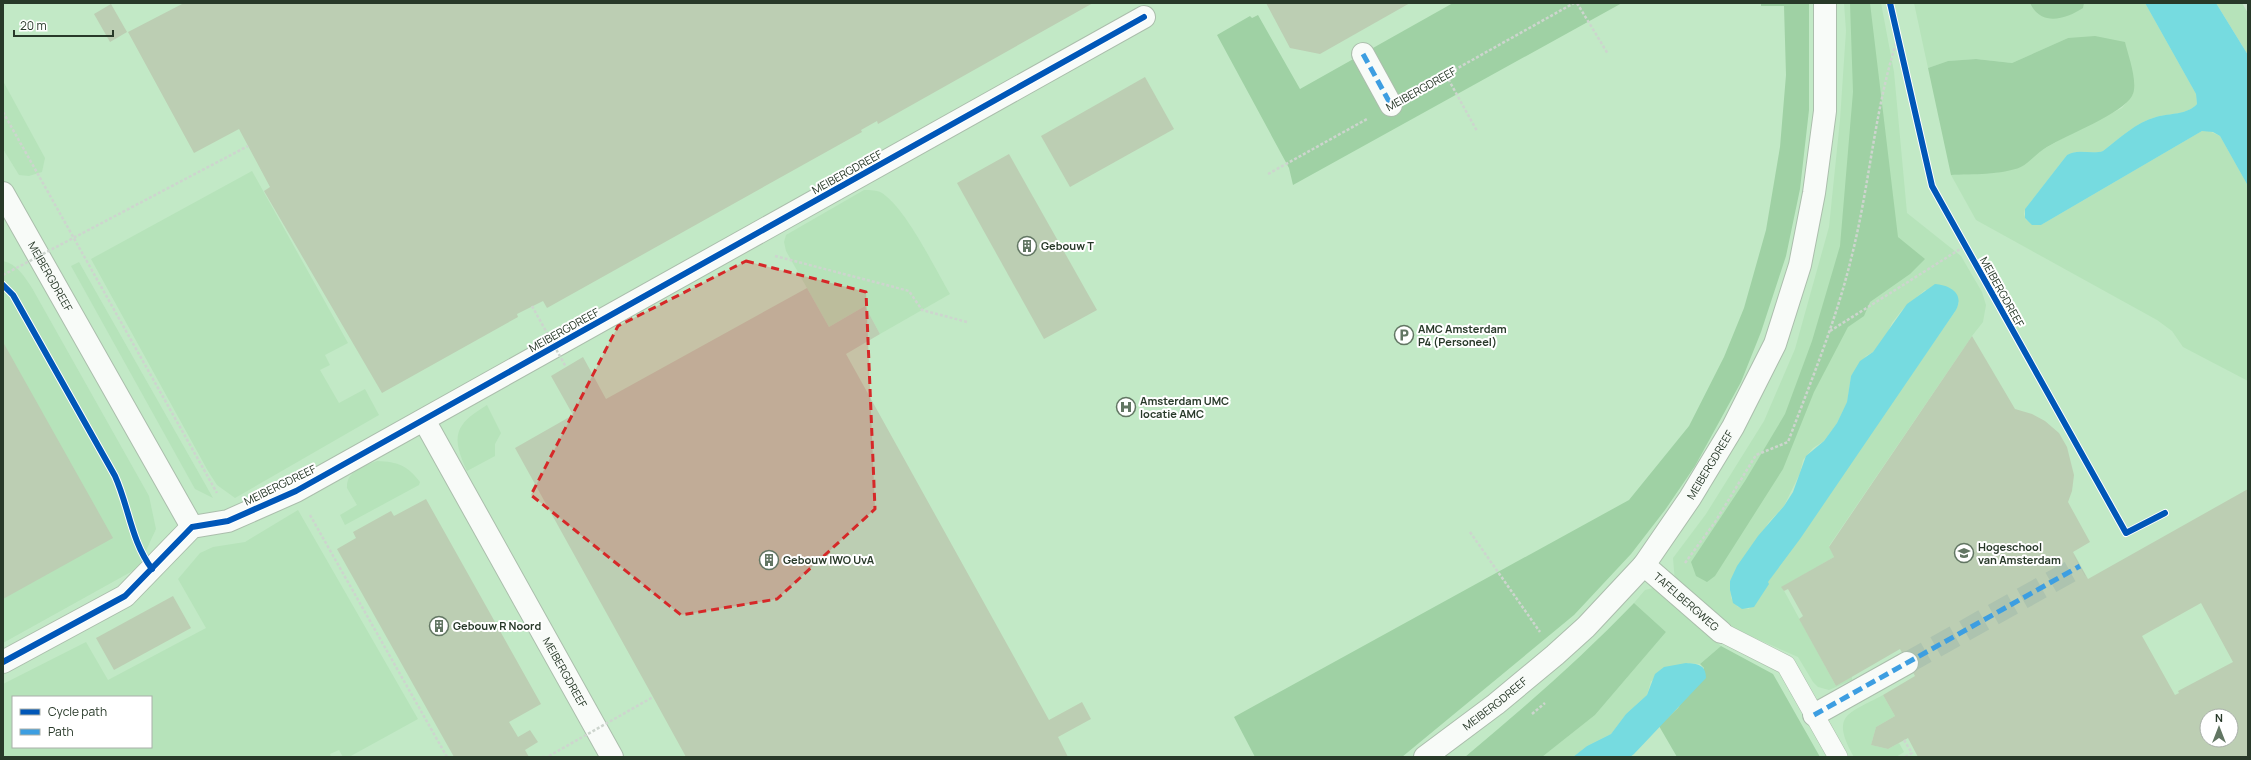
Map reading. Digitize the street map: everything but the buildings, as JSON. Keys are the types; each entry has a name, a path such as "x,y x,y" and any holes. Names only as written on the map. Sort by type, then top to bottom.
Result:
{"street":[{"name":"MEIBERGDREEF","path":"1425,757 1496,704 1586,627 1644,565 1690,498 1734,427 1775,344 1800,265 1814,193 1825,111 1825,3"},
{"name":"MEIBERGDREEF","path":"3,193 192,527 232,520 296,490 1144,18"},
{"path":"1362,54 1391,106"},
{"name":"MEIBERGDREEF","path":"424,420 612,757"},
{"path":"3,662 125,596 192,527"},
{"name":"TAFELBERGWEG","path":"1644,565 1721,632"},
{"path":"1814,715 1907,663"}],"lane":[{"name":"TAFELBERGWEG","path":"1721,632 1786,665 1838,757"}],"path":[{"path":"1578,3 1608,54"},
{"path":"1896,30 1902,52"},
{"path":"1446,75 1477,131"},
{"path":"3,112 232,520"},
{"path":"3,275 248,146"},
{"path":"1830,331 1967,249 1962,240"},
{"path":"739,244 792,262 909,291 922,310 967,322"},
{"path":"532,306 566,367"},
{"path":"296,490 447,757"},
{"path":"1470,532 1555,655"},
{"path":"542,757 549,757 653,697"},
{"path":"1904,740 1912,753 1905,757"}],"highlighted area":[{"path":"746,261 866,292 875,509 777,599 681,615 531,495 618,326"}],"shaded area":[{"name":"Amsterdam UMC locatie AMC","path":"3,3 2178,3 2248,118 2248,757 3,757"},
{"path":"1453,3 1622,3 1293,185 1289,168 1217,35 1250,16 1252,18 1258,15 1300,89"},
{"path":"1761,3 1809,3 1809,110 1800,189 1786,256 1761,332 1741,382 1695,466 1665,510 1631,554 1574,615 1402,757 1255,757 1234,717 1629,500 1689,426 1724,357 1744,308 1766,230 1780,147 1786,75 1784,6 1761,6"},
{"path":"1844,3 1881,3 1894,72 1907,213 1961,256 1982,292 1986,305 1983,322 1829,546 1834,557 1782,587 1836,686 1852,676 1852,680 1829,690 1818,687 1813,682 1798,657 1730,627 1675,582 1673,558 1706,514 1764,421 1795,349 1829,227 1840,120 1846,31","holes":["1925,290 1959,302 1956,310 1749,609 1738,607 1731,598 1730,581 1769,522 1784,506 1800,473 1803,460 1813,448 1824,441 1837,423 1847,403 1851,376 1866,356 1873,352 1887,334 1892,323 1902,310"]},
{"path":"1850,3 1870,3 1898,237 1925,259 1910,274 1870,302 1864,316 1848,327 1814,392 1783,469 1715,576 1707,582 1696,576 1691,562 1745,481 1785,414 1812,341 1840,246 1853,92"},
{"path":"1914,3 2145,3 2196,94 2197,104 2193,108 2183,112 2149,119 2128,131 2103,151 2076,152 2067,155 2025,209 2024,214 2026,220 2041,225 2202,131 2209,131 2220,136 2248,186 2248,381 2183,347 2172,331 2157,320 1976,220 1951,175 1994,173 2021,167 2037,153 2070,134 2122,108 2133,94 2068,38 2012,63 1976,59 1948,61 1928,68"},
{"path":"2030,3 2084,3 2083,8 2076,12 2062,18 2054,19 2047,18 2035,11"},
{"path":"2216,3 2242,3 2248,13 2248,55"},
{"path":"2095,36 2125,42 2134,77 2134,91 2127,103 2094,123 2047,147 2021,167 1996,173 1951,175 1928,68 1948,61 1976,59 2012,63 2068,38"},
{"path":"3,81 45,158 42,172 29,176 19,175 3,149"},
{"path":"252,171 348,343 325,355 330,365 320,370 339,403 365,389 379,415 235,498 217,485 208,471 91,259"},
{"path":"864,190 882,193 901,212 950,294 880,334 865,306 829,327 786,251 784,242 786,235"},
{"path":"3,261 16,268 32,288 149,496 156,529 138,568 3,643"},
{"path":"79,262 213,498 195,489 71,266"},
{"path":"487,405 501,433 495,444 495,456 467,471 459,449 459,432 462,425 468,419"},
{"path":"377,461 391,462 406,468 420,482 419,485 345,525 340,515 357,505 347,488 349,477 357,470"},
{"path":"298,510 418,719 349,757 343,757 339,750 330,754 331,757 3,757 3,684 86,642 108,680 206,628 178,579 200,553 213,547 245,542"},
{"path":"1653,588 1721,646 1700,664 1686,663 1651,681 1647,695 1626,714 1611,734 1587,746 1573,757 1542,757 1595,715 1666,632 1634,603 1645,590"},
{"path":"1634,603 1666,632 1595,715 1542,757 1465,757 1552,682"},
{"path":"1721,646 1773,674 1820,757 1677,757 1659,726 1678,708 1704,668 1700,664"},
{"path":"1883,695 1895,716 1876,727 1871,745 1888,749 1899,743 1904,752 1896,757 1854,757 1843,732 1843,723 1846,717 1852,712"}],"water":[{"path":"2145,3 2216,3 2248,55 2248,186 2220,136 2213,132 2202,131 2041,225 2032,225 2025,218 2025,209 2067,155 2076,152 2103,151 2128,131 2149,119 2183,112 2193,108 2197,104 2196,94"},
{"path":"1935,284 1945,286 1954,291 1958,299 1956,310 1800,539 1768,582 1769,584 1754,607 1742,609 1733,603 1730,590 1730,581 1737,566 1758,536 1784,506 1793,492 1806,456 1824,441 1837,423 1847,402 1851,376 1860,361 1873,352 1907,304"},
{"path":"1686,663 1697,664 1703,667 1706,673 1706,678 1634,754 1630,757 1573,757 1587,746 1611,734 1626,714 1647,695 1655,674 1664,667"}],"tunnel":[{"path":"1907,663 2080,566"}],"marked path":[{"path":"1363,54 1391,105"},
{"path":"1814,715 2080,566"}],"cycle path":[{"path":"1890,3 1932,186 2126,533 2165,513"},
{"path":"3,662 125,596 192,527 228,521 296,491 1144,17"},
{"path":"3,285 13,295 115,476 139,547 152,569"}],"place":[{"name":"Gebouw T","path":"1027,246"},
{"name":"AMC Amsterdam P4 (Personeel)","path":"1404,335"},
{"name":"Amsterdam UMC locatie AMC","path":"1126,407"},
{"name":"Hogeschool van Amsterdam","path":"1964,553"},
{"name":"Gebouw IWO UvA","path":"769,560"},
{"name":"Gebouw R Noord","path":"439,626"}]}
